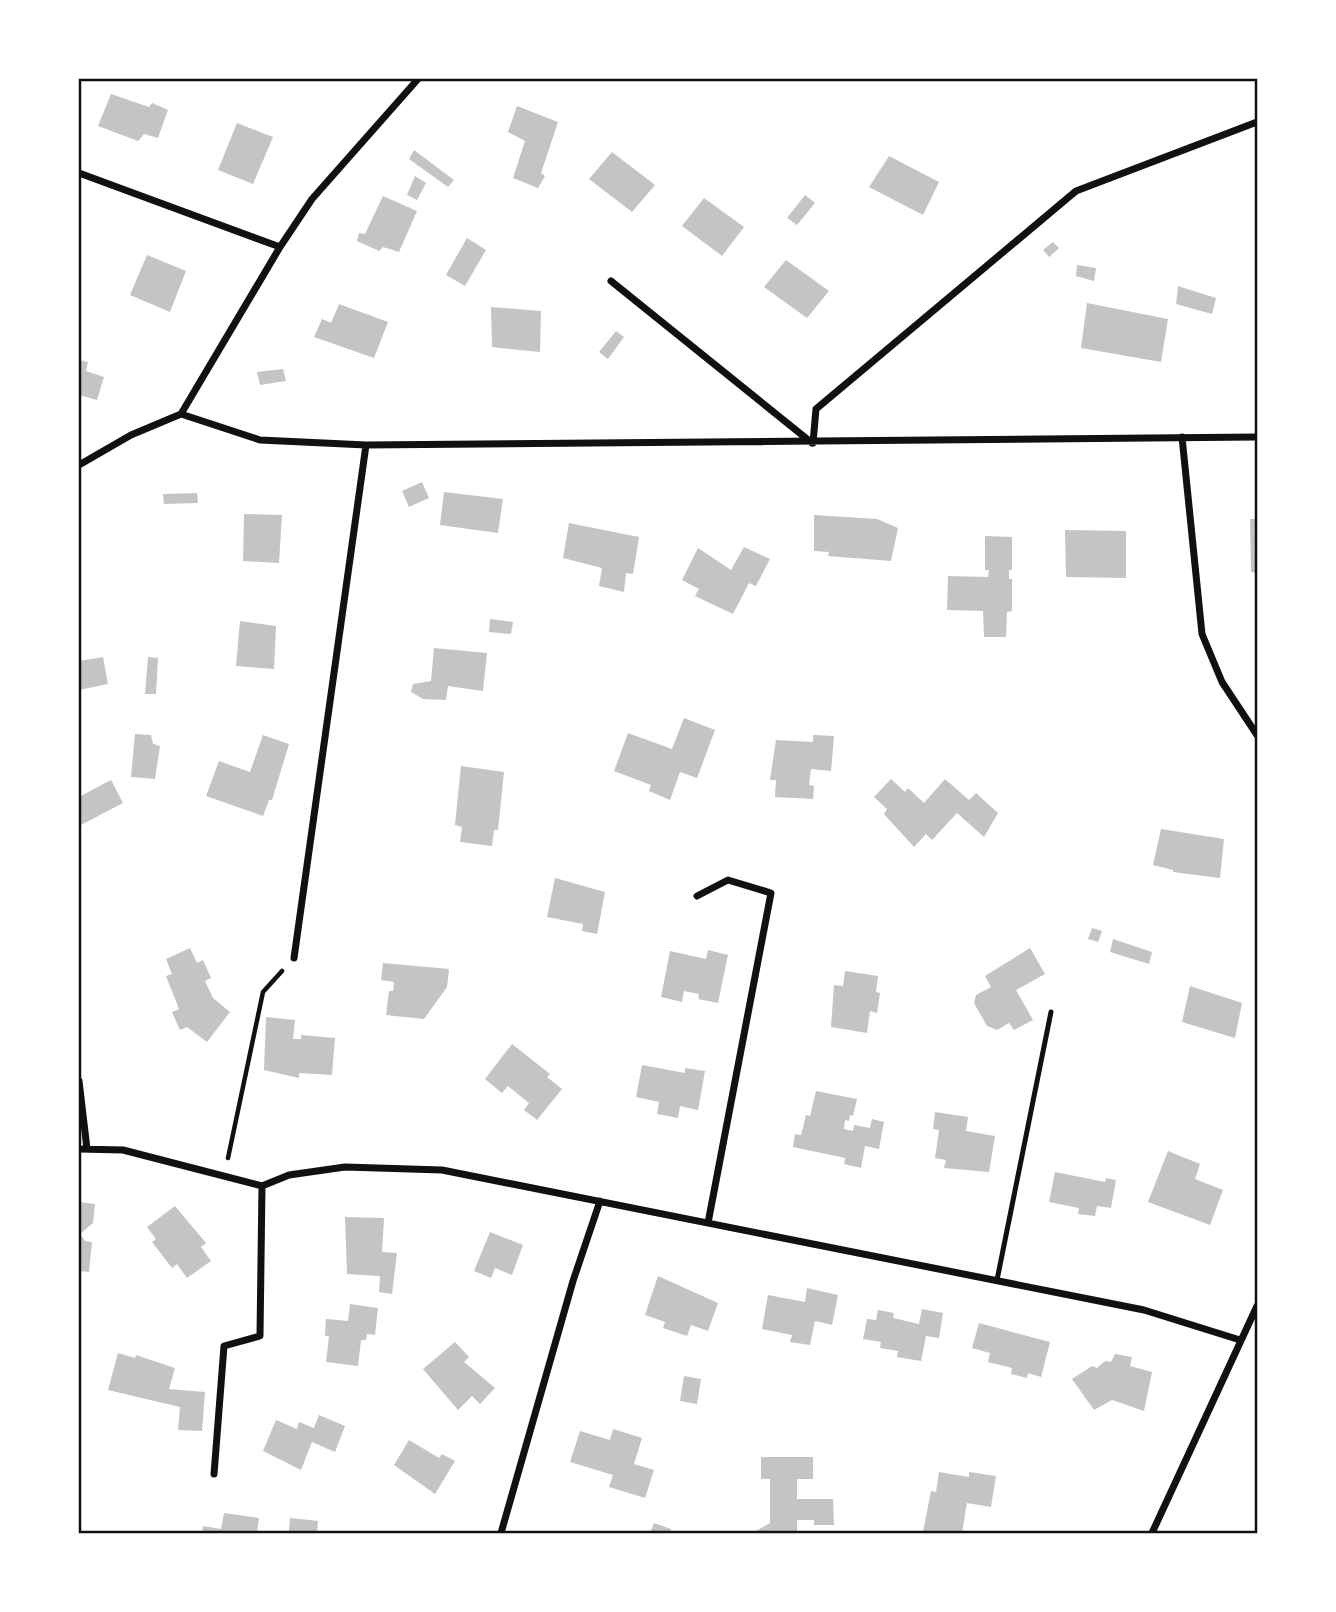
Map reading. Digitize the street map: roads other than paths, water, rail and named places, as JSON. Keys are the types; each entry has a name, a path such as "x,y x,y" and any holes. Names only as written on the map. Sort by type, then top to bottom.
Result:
{"street":[{"path":"79,465 131,435 181,414 280,247 312,200 418,79"},
{"path":"813,443 816,410 1076,191 1257,122"},
{"path":"79,173 280,247"},
{"path":"611,281 813,443"},
{"path":"181,414 260,440 366,445 1257,437"},
{"path":"1182,437 1202,634 1222,682 1257,735"},
{"path":"294,958 366,445"},
{"path":"697,896 728,880 771,893 708,1223"},
{"path":"79,1081 83,1149 123,1150 262,1186 289,1175 345,1167 442,1170 1144,1310 1240,1340"},
{"path":"214,1474 224,1346 261,1336 262,1186"},
{"path":"501,1533 573,1281 600,1201"},
{"path":"1152,1533 1257,1306"}],"lane":[{"path":"998,1280 1051,1012"}]}
